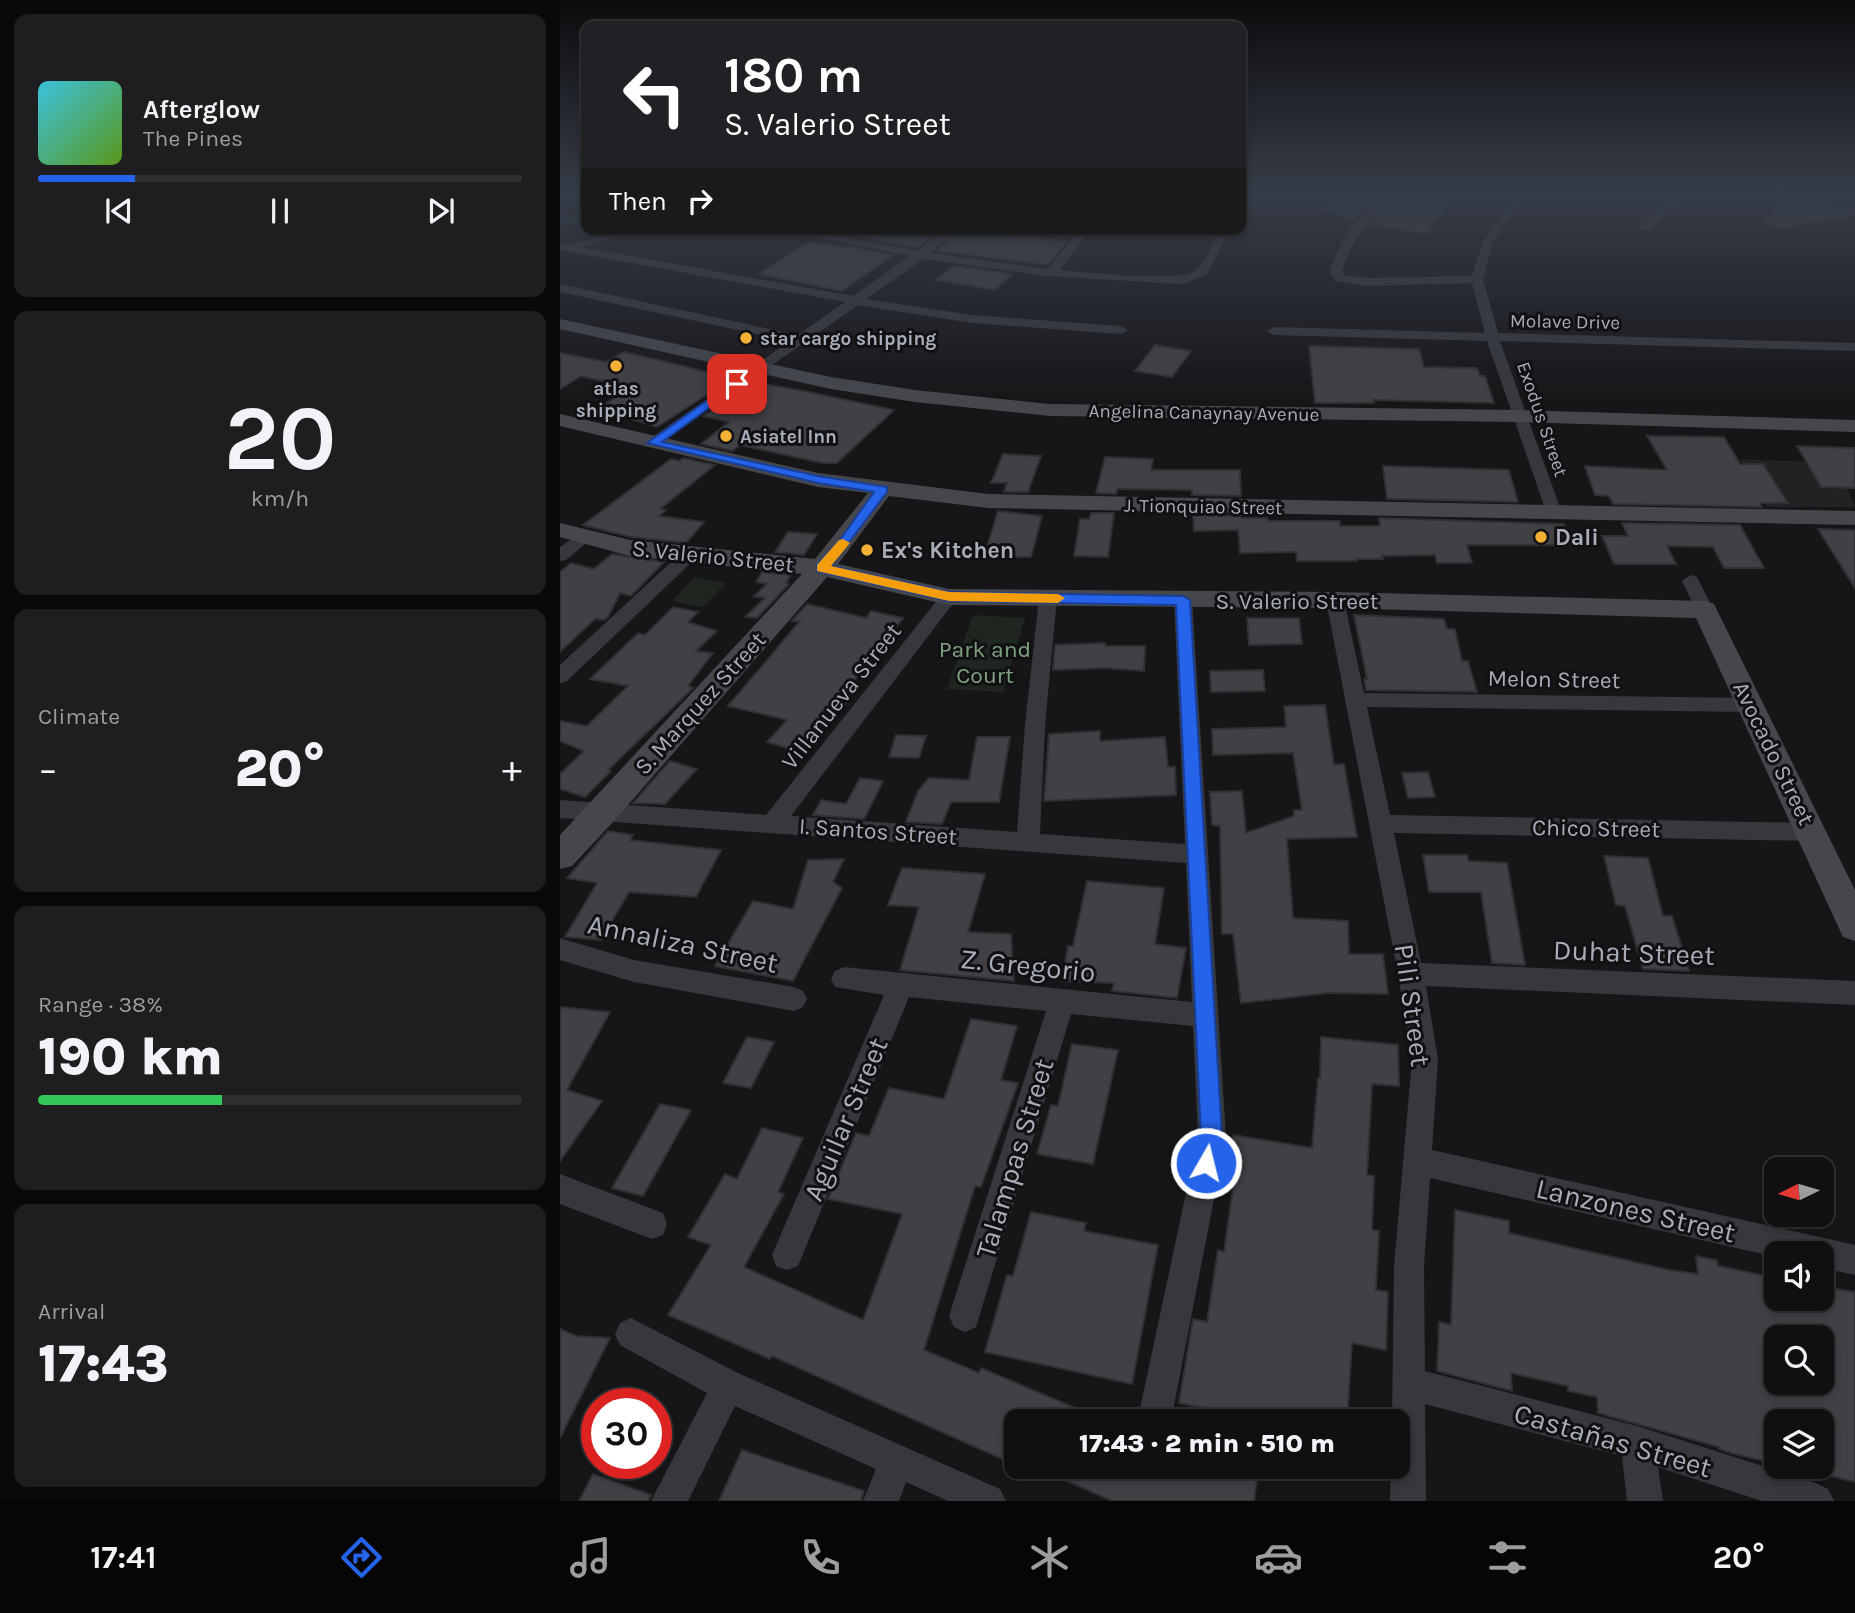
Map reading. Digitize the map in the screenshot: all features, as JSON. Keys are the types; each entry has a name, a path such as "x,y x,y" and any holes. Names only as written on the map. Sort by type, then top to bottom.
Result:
{"street":[{"path":"643,262 854,301 972,319 1121,330"},
{"path":"653,443 909,262"},
{"path":"974,262 1097,277 1188,280 1205,269 1208,262"},
{"path":"1052,272 1060,262"},
{"path":"1339,262 1336,272 1340,278 1366,282 1477,279 1482,262"},
{"name":"Exodus Street","path":"1477,279 1493,339 1554,513"},
{"path":"560,288 800,339"},
{"name":"Angelina Canaynay Avenue","path":"560,324 759,369 915,396 1050,410 1519,416 1855,426"},
{"name":"Molave Drive","path":"1274,331 1855,347"},
{"name":"J. Tionquiao Street","path":"560,420 818,480 988,501 1855,518"},
{"name":"S. Marquez Street","path":"560,856 603,812 843,543 878,489"},
{"path":"560,556 572,533"},
{"name":"S. Valerio Street","path":"572,533 630,548 690,555 829,558 949,597 1335,600 1705,610"},
{"path":"560,676 690,555"},
{"name":"Avocado Street","path":"1691,581 1855,926"},
{"name":"Villanueva Street","path":"772,824 949,597"},
{"path":"1028,842 1035,725 1048,598"},
{"path":"1157,1409 1212,1137 1183,600"},
{"name":"Pili Street","path":"1335,600 1411,974 1425,1060 1409,1266 1408,1501"},
{"name":"Melon Street","path":"1356,701 1751,705"},
{"name":"I. Santos Street","path":"560,809 1195,854"},
{"name":"Chico Street","path":"1380,824 1812,832"},
{"name":"Annaliza Street","path":"560,949 635,971 794,999"},
{"name":"Duhat Street","path":"1411,974 1855,993"},
{"name":"Z. Gregorio","path":"844,978 1205,1015"},
{"name":"Aguilar Street","path":"787,1255 902,983"},
{"name":"Talampas Street","path":"965,1316 1062,1000"},
{"name":"Lanzones Street","path":"1418,1161 1855,1260"},
{"path":"560,1189 652,1224"},
{"path":"631,1334 728,1386 988,1501"},
{"name":"Castañas Street","path":"1409,1383 1637,1443 1816,1501"},
{"path":"669,1501 728,1386"},
{"path":"1637,1443 1644,1501"},
{"path":"881,1501 896,1462"}],"shaded area":[{"path":"1740,459 1837,463 1855,507 1767,507"}],"green space":[{"path":"695,577 726,583 703,607 672,601"},
{"name":"Park and Court","path":"973,615 1025,618 1003,692 947,689"}],"building":[{"path":"777,262 883,262 842,291 759,274"},
{"path":"1025,262 1050,262 1048,265"},
{"path":"954,266 1012,274 995,290 936,280"},
{"path":"1155,345 1191,351 1172,377 1135,371"},
{"path":"1309,346 1419,349 1424,367 1477,368 1480,376 1485,376 1494,403 1373,400 1374,403 1315,403"},
{"path":"624,352 733,378 657,427 597,409 631,388 581,376 560,389 560,353 606,362"},
{"path":"752,382 894,410 837,463 822,463 740,445 733,451 701,444 729,422 703,416"},
{"path":"1647,436 1724,437 1740,464 1763,464 1788,503 1760,503 1762,507 1613,504 1609,496 1595,495 1585,466 1667,470"},
{"path":"1797,446 1855,448 1855,488 1821,487"},
{"path":"1003,454 1041,456 1028,492 1004,492 1007,483 991,483"},
{"path":"1105,457 1153,459 1151,470 1240,470 1241,496 1192,495 1192,490 1117,489 1116,494 1096,493"},
{"path":"683,458 715,465 660,509 666,510 659,516 704,522 686,543 631,537 583,525 671,459 679,461"},
{"path":"1383,466 1509,470 1518,502 1387,499"},
{"path":"998,511 1042,516 1031,557 984,556"},
{"path":"1091,513 1114,513 1108,557 1074,556 1080,519 1089,519"},
{"path":"1193,515 1267,518 1268,521 1340,521 1340,526 1380,526 1379,518 1564,524 1572,545 1467,545 1472,563 1437,563 1435,555 1382,556 1383,559 1356,559 1357,561 1297,561 1296,552 1240,553 1238,530 1194,531"},
{"path":"1622,523 1740,525 1764,568 1724,568 1713,547 1667,546 1676,564 1614,564 1602,536 1628,536"},
{"path":"1818,529 1855,530 1855,588"},
{"path":"788,532 817,534 804,555 775,552"},
{"path":"612,554 664,562 631,596 620,593 608,617 604,620 595,619 560,652 560,572 571,563 594,569"},
{"path":"762,572 791,575 786,583 789,584 757,618 745,617 765,598 754,596 767,584 756,582"},
{"path":"807,604 866,618 871,611 903,618 842,696 850,699 801,752 767,742 787,720 728,706 800,621 792,621"},
{"path":"673,607 698,612 688,622 717,631 696,651 713,653 688,686 693,688 608,770 611,771 585,797 560,789 560,774 584,751 560,741 560,721 587,726 628,686 590,679 638,633 645,635"},
{"path":"1354,615 1444,619 1447,629 1455,629 1462,661 1468,661 1477,692 1366,690 1364,679 1367,679"},
{"path":"1247,618 1299,618 1302,644 1249,645"},
{"path":"1105,643 1105,646 1145,646 1144,671 1105,668 1053,670 1055,645"},
{"path":"1263,670 1265,691 1211,692 1210,671"},
{"path":"1325,705 1334,765 1344,764 1357,837 1287,839 1293,918 1348,921 1349,954 1383,954 1388,994 1329,993 1241,1003 1233,934 1222,934 1220,826 1212,825 1210,792 1242,791 1246,833 1294,816 1294,810 1302,810 1293,753 1213,755 1212,729 1286,727 1284,706"},
{"path":"1100,731 1100,741 1165,737 1168,767 1175,767 1176,795 1044,801 1049,734"},
{"path":"896,735 926,736 919,758 889,757"},
{"path":"977,737 1010,737 999,802 951,802 942,824 906,822 918,791 929,778 969,780"},
{"path":"670,761 697,769 665,804 633,803"},
{"path":"1428,772 1435,797 1408,798 1402,773"},
{"path":"860,778 883,781 864,819 813,815 821,800 846,804"},
{"path":"608,831 633,835 630,840 721,850 696,897 629,892 601,940 565,937 597,883 567,878"},
{"path":"1423,855 1467,855 1469,861 1507,863 1525,965 1492,963 1481,892 1429,892"},
{"path":"1604,856 1648,858 1663,916 1672,916 1689,971 1643,969 1625,906 1616,905"},
{"path":"844,859 833,882 842,888 793,981 715,966 753,901 793,909 808,860"},
{"path":"902,868 985,874 968,932 1011,934 1014,981 900,970 919,907 888,905"},
{"path":"1087,881 1164,888 1155,944 1186,948 1177,998 1112,991 1114,983 1062,981 1068,946 1073,946"},
{"path":"560,1007 610,1012 567,1090 602,1101 560,1161"},
{"path":"971,1019 1017,1026 1001,1080 1018,1083 981,1187 975,1186 924,1350 979,1373 981,1368 1078,1409 1004,1409 1002,1459 772,1356 770,1359 668,1315 711,1245 688,1237 725,1174 737,1179 762,1128 803,1138 778,1192 784,1194 744,1267 863,1320 902,1214 828,1199 856,1133 869,1136 889,1088 944,1099"},
{"path":"747,1037 774,1042 751,1088 723,1083"},
{"path":"1321,1037 1398,1045 1399,1086 1372,1084 1367,1175 1374,1176 1372,1230 1379,1231 1376,1290 1388,1292 1386,1350 1352,1343 1348,1409 1209,1409 1179,1403 1193,1319 1207,1322 1218,1250 1224,1252 1233,1188 1226,1187 1233,1135 1312,1148 1320,1078"},
{"path":"1072,1044 1118,1050 1093,1164 1037,1154 1051,1105 1058,1106"},
{"path":"660,1104 691,1110 643,1196 612,1188"},
{"path":"1455,1210 1509,1221 1509,1233 1669,1270 1698,1274 1696,1256 1717,1260 1718,1266 1764,1276 1764,1311 1834,1311 1834,1289 1855,1292 1855,1482 1834,1477 1834,1409 1764,1409 1764,1461 1598,1413 1597,1397 1568,1391 1568,1386 1511,1373 1512,1391 1437,1371 1439,1322 1451,1325"},
{"path":"1031,1212 1086,1223 1084,1231 1158,1245 1132,1384 985,1352 1007,1275 1013,1276"},
{"path":"560,1329 576,1336 610,1338 585,1388 581,1388 581,1396 560,1438"},
{"path":"742,1450 864,1491 861,1501 719,1501"},
{"path":"590,1479 607,1479 651,1495 648,1501 579,1501"},
{"path":"1062,1479 1257,1479 1254,1501 1112,1501"}],"slow traffic":[{"path":"843,543 822,568 949,597 1058,598"}],"place":[{"name":"star cargo shipping","path":"746,338"},
{"name":"atlas shipping","path":"616,366"},
{"name":"Asiatel Inn","path":"726,436"},
{"name":"Dali","path":"1541,537"},
{"name":"Ex's Kitchen","path":"867,550"}],"route":[{"path":"737,384 653,443 818,480 882,489 822,568 949,597 1183,600 1212,1137 1206,1163"}]}
